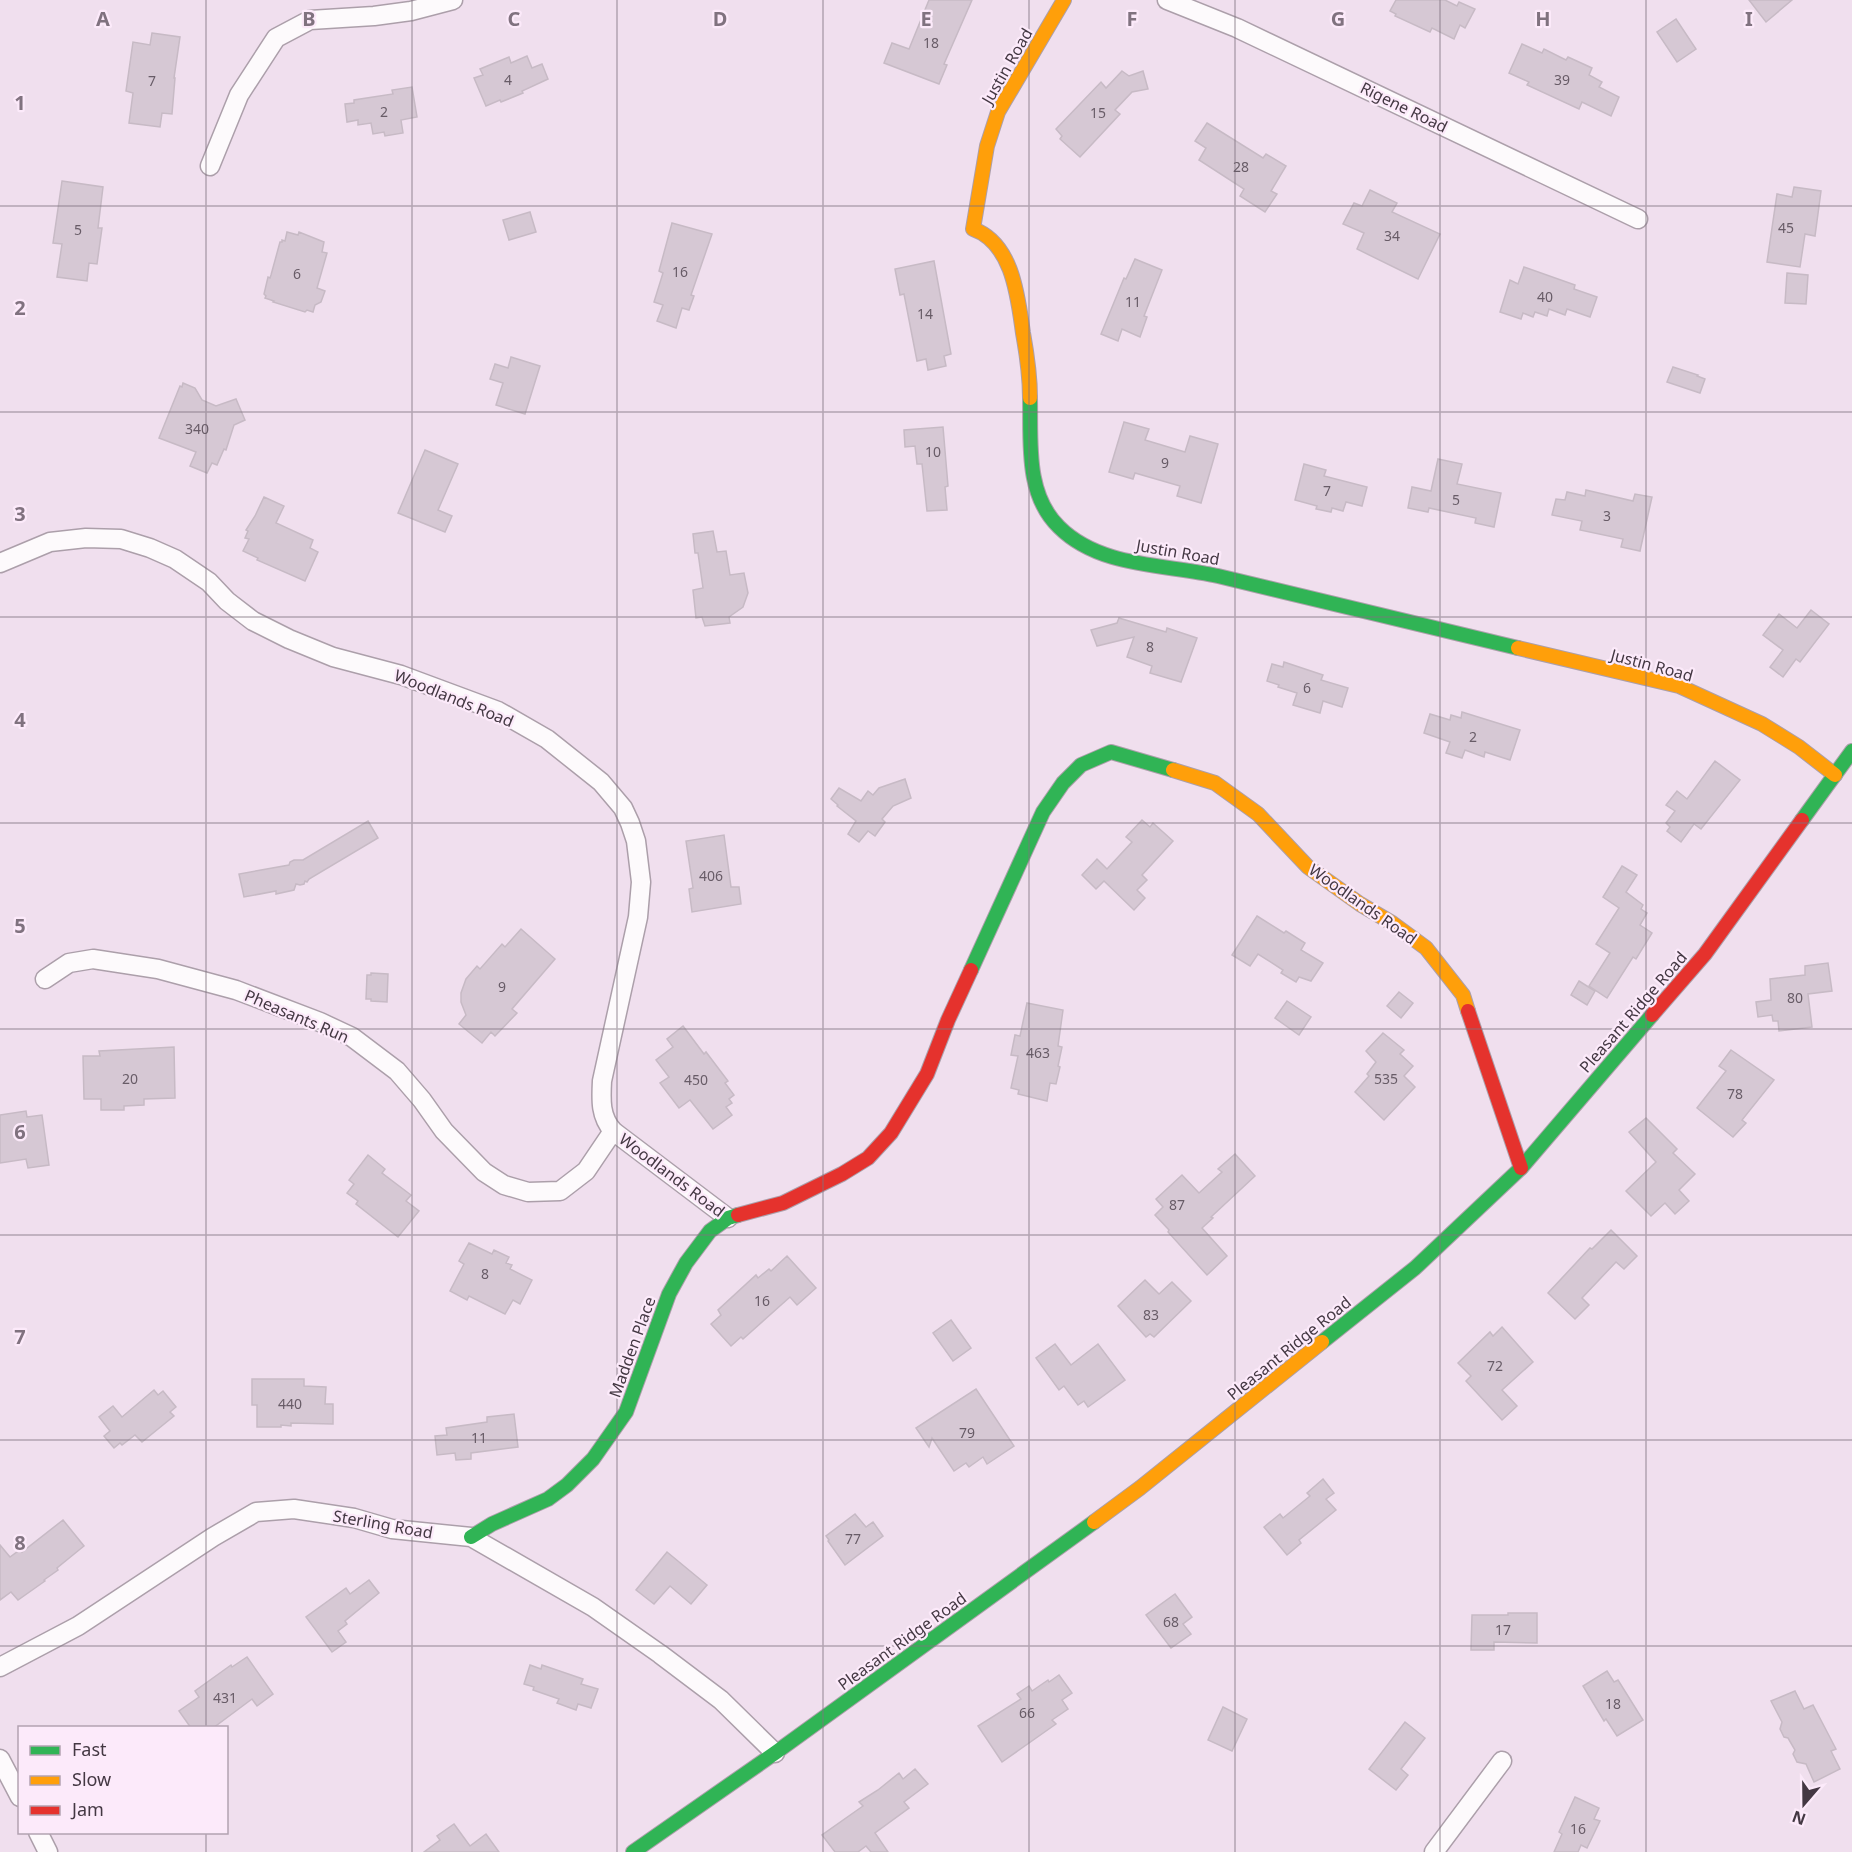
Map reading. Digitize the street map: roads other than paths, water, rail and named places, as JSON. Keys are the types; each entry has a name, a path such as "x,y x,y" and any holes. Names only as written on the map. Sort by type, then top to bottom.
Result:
{"street":[{"path":"210,166 239,95 276,38 310,20 402,13 453,0"},
{"name":"Justin Road","path":"1064,0 998,112 987,146 973,229 978,230 997,248 1007,264 1016,294 1030,382 1031,448 1035,485 1044,508 1059,527 1077,541 1099,552 1136,562 1193,570 1679,686 1762,724 1799,747 1835,775"},
{"name":"Rigene Road","path":"1167,0 1238,28 1638,219"},
{"name":"Woodlands Road","path":"0,563 50,542 86,538 121,539 150,548 174,559 200,576 253,621 333,657 401,675 498,711 547,739 601,782 623,808 630,823 636,841 641,882 638,917 602,1082 600,1106 607,1124 613,1131 728,1218 783,1203 842,1174 868,1158 891,1134 927,1074 948,1020 1043,812 1063,783 1081,765 1111,752 1215,783 1258,814 1308,867 1426,948 1462,995 1521,1168"},
{"name":"Pleasant Ridge Road","path":"633,1852 775,1754 1140,1488 1415,1268 1521,1168 1705,954 1852,751"},
{"name":"Pheasants Run","path":"45,979 69,963 93,959 158,969 236,990 320,1022 352,1037 398,1071 444,1131 484,1172 504,1185 528,1192 560,1191 586,1171 613,1131"},
{"name":"Madden Place","path":"471,1537 492,1524 548,1499 567,1485 593,1459 626,1412 669,1294 686,1263 710,1231 728,1218"},
{"name":"Sterling Road","path":"0,1667 78,1626 213,1537 256,1512 294,1509 354,1518 392,1529 471,1537 593,1607 660,1654 721,1700 775,1754"},
{"path":"0,1759 18,1793"},
{"path":"1434,1852 1502,1761"},
{"path":"39,1834 48,1852"}]}
